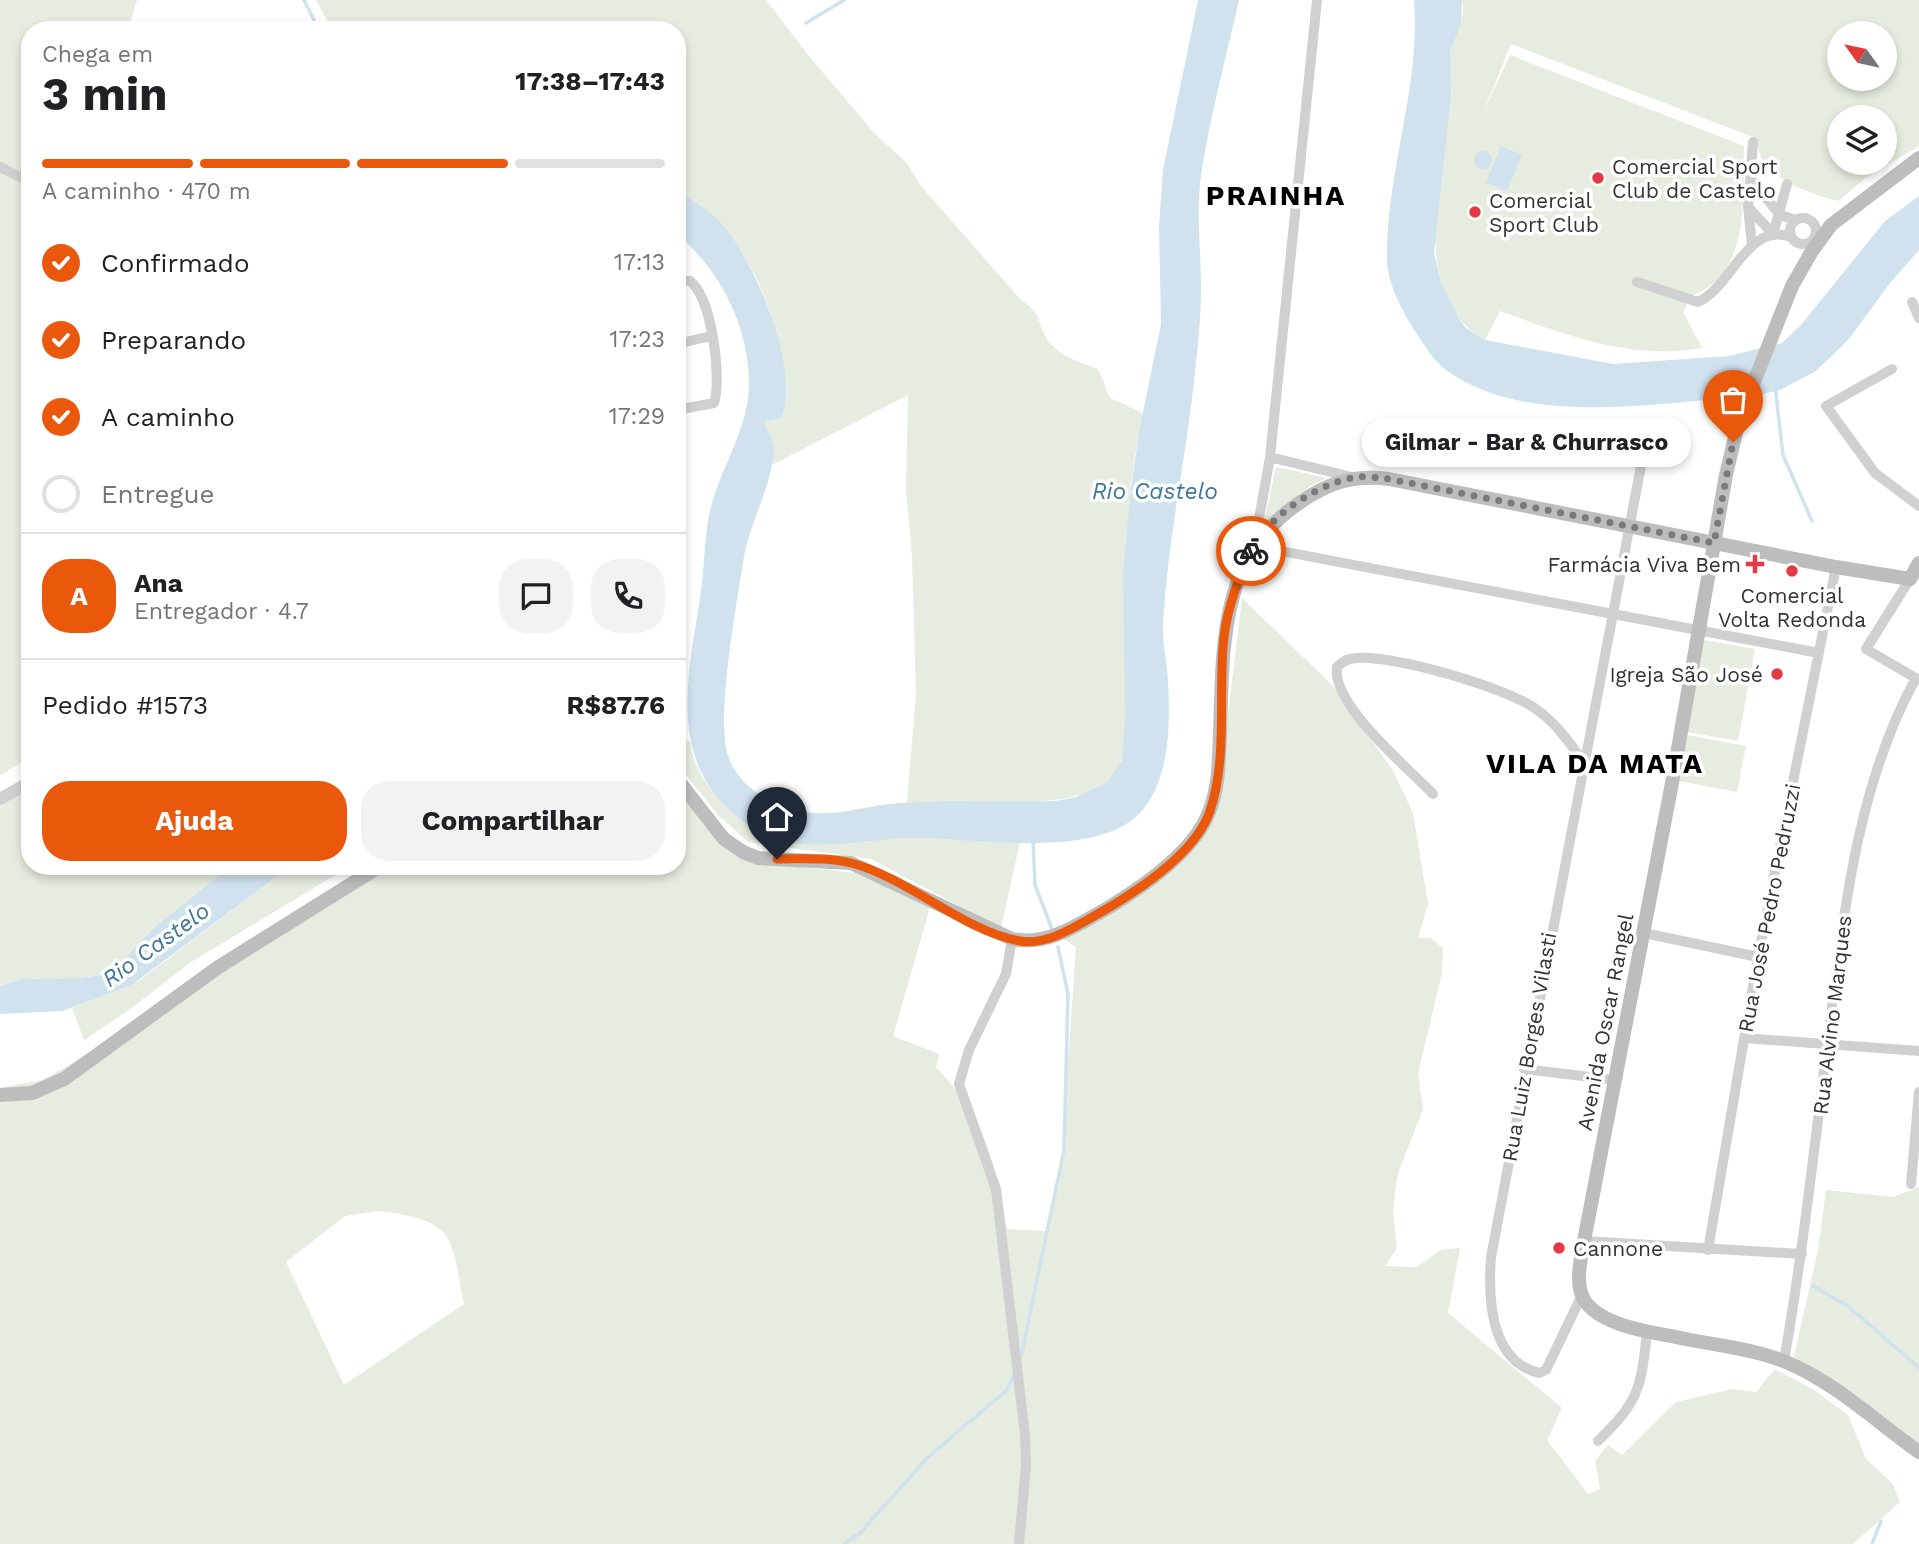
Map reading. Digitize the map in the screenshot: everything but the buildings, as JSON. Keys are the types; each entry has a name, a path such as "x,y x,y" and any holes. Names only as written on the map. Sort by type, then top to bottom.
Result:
{"main road":[{"name":"Avenida Oscar Rangel","path":"1581,1294 1579,1281 1584,1241 1644,933 1733,442 1772,333 1810,247 1830,225 1919,158"},
{"path":"686,790 724,839 743,852 758,858 851,863 1012,939 1035,941 1062,933 1109,907 1167,866 1201,828 1210,812 1216,785 1223,645 1237,583 1254,546 1286,512 1321,489 1353,477 1389,479 1836,567 1916,569"},
{"path":"0,1095 32,1093 64,1079 217,968 366,875"},
{"path":"1581,1294 1587,1304 1601,1314 1647,1332 1784,1361 1823,1382 1919,1452"}],"street":[{"path":"1259,519 1270,457 1317,0"},
{"path":"1752,244 1748,207 1753,142"},
{"path":"0,167 21,177"},
{"path":"1637,282 1698,302 1712,296 1752,244 1773,234 1791,237 1810,247 1815,228 1808,219 1796,220 1777,212 1751,179"},
{"path":"1773,234 1787,184"},
{"path":"1748,207 1773,234"},
{"path":"1791,237 1791,227 1796,220"},
{"path":"1815,228 1830,225"},
{"path":"686,281 690,281 702,296 718,370 718,390 714,403 686,408"},
{"path":"1912,302 1919,318"},
{"path":"686,342 711,336"},
{"path":"1892,369 1826,406 1875,473 1919,506"},
{"name":"Rua Luiz Borges Vilasti","path":"1581,1294 1546,1370 1539,1373 1518,1364 1499,1336 1489,1301 1489,1281 1524,1069 1648,429"},
{"path":"1270,457 1353,477"},
{"path":"1254,546 1819,653"},
{"name":"Rua José Pedro Pedruzzi","path":"1708,1250 1758,957 1836,567"},
{"path":"1916,569 1866,649 1917,679"},
{"path":"1433,794 1348,703 1335,675 1337,667 1344,661 1354,658 1390,660 1514,697 1528,703 1552,722 1583,761"},
{"name":"Rua Alvino Marques","path":"1784,1361 1802,1254 1842,931 1866,807 1888,739 1917,679"},
{"path":"0,799 21,787"},
{"path":"1644,933 1758,957"},
{"path":"1012,939 1006,974 969,1050 959,1084 996,1189 1025,1435 1026,1465 1019,1544"},
{"path":"1744,1038 1919,1051"},
{"path":"1524,1069 1615,1080"},
{"path":"1911,1184 1919,1092"},
{"path":"1584,1241 1802,1254"},
{"path":"1598,1441 1625,1415 1636,1397 1643,1374 1647,1332"}],"shaded area":[{"path":"0,0 137,0 131,21 21,21 21,763 0,775"},
{"path":"316,0 766,0 875,134 906,162 921,186 1021,300 1034,311 1047,340 1068,357 1098,369 1110,398 1143,413 1135,453 1127,534 1125,737 1121,763 1113,777 1097,788 1075,796 1047,801 1016,804 907,803 916,695 912,556 906,488 908,395 770,466 774,451 765,421 784,414 783,376 770,314 745,257 726,232 704,210 686,197 686,21 327,21"},
{"path":"1462,0 1919,0 1919,146 1897,159 1897,105 1827,105 1827,175 1871,175 1839,201 1830,199 1801,189 1775,173 1763,160 1753,137 1511,44 1483,113 1510,55 1744,146 1742,211 1740,233 1725,270 1711,285 1691,296 1683,312 1702,348 1649,351 1623,348 1574,337 1500,311 1485,340 1461,321 1446,296 1438,267 1435,236 1436,203 1449,111 1449,59 1461,20"},
{"path":"1276,467 1327,478 1310,486 1264,523"},
{"path":"1242,598 1333,686 1392,769 1413,813 1428,904 1418,938 1430,938 1443,948 1442,973 1418,1073 1423,1110 1398,1173 1393,1212 1397,1248 1385,1266 1417,1267 1441,1250 1460,1248 1448,1313 1562,1408 1547,1440 1588,1494 1600,1489 1595,1461 1608,1445 1622,1455 1676,1402 1733,1389 1756,1392 1775,1369 1814,1390 1848,1415 1866,1459 1893,1484 1900,1502 1853,1544 0,1544 0,1088 42,1080 76,1061 366,875 686,875 686,797 761,863 865,874 930,907 893,1036 939,1054 936,1067 967,1105 986,1142 998,1182 1007,1229 1045,1231 1061,1164 1076,947 1064,939 1197,846 1225,739","holes":["378,1211 406,1215 436,1226 448,1239 454,1254 464,1304 344,1385 286,1262 345,1216"]},
{"path":"1704,640 1755,649 1738,741 1687,732"},
{"path":"1687,735 1746,746 1737,792 1678,781"},
{"path":"686,740 690,741 701,774 721,802 742,821 764,834 811,843 913,838 1020,842 1001,928 871,859 748,842 717,814 686,774"},
{"path":"21,782 21,875 220,875 156,926 109,974 78,978 21,979 0,986 0,794"},
{"path":"279,875 335,875 191,962 129,1010 84,1040 72,1008 140,980"},
{"path":"1919,1187 1919,1445 1794,1357 1818,1250 1826,1190 1893,1197"}],"water":[{"name":"Rio Castelo","path":"1198,0 1239,0 1201,175 1199,334 1163,623 1168,680 1168,732 1163,768 1150,800 1139,814 1123,826 1102,835 1079,840 1001,843 910,838 822,845 787,842 759,832 731,812 711,788 697,763 690,736 689,679 709,517 745,414 749,381 743,339 729,300 706,264 686,242 686,197 721,223 747,262 771,316 785,371 786,397 782,418 765,421 774,447 772,465 746,549 732,631 724,712 727,752 733,767 753,790 766,799 781,806 812,813 939,801 1055,801 1076,797 1108,782 1122,761 1125,719 1123,573 1139,432 1161,324 1159,225 1163,170"},
{"path":"1414,0 1462,0 1461,24 1450,51 1451,94 1434,253 1441,282 1459,319 1466,328 1485,340 1613,364 1729,356 1782,343 1801,325 1885,221 1919,196 1919,250 1890,283 1849,339 1816,371 1780,390 1758,395 1639,406 1597,407 1555,406 1515,400 1479,388 1446,370 1432,356 1400,303 1388,268 1388,226 1413,65"},
{"path":"1501,146 1522,155 1507,191 1486,183"},
{"path":"1479,151 1487,151 1492,160 1490,167 1479,169 1474,164 1474,156"},
{"name":"Rio Castelo","path":"220,875 279,875 133,984 63,1011 0,1014 0,986 21,979 78,978 109,974 156,926"}],"waterway":[{"path":"304,0 314,21"},
{"path":"806,23 844,0"},
{"path":"1775,386 1783,455 1812,521"},
{"path":"1033,840 1035,885 1052,929"},
{"path":"1021,1357 1064,1150 1068,994 1058,947"},
{"path":"1813,1286 1848,1306 1919,1368"},
{"path":"844,1544 860,1533 928,1457 1006,1391 1015,1374"},
{"path":"1872,1544 1881,1521"}],"way so far":[{"path":"1251,551 1264,533 1286,512 1321,489 1353,477 1389,479 1714,543 1733,442"}],"place":[{"name":"Comercial Sport Club de Castelo","path":"1598,178"},
{"name":"Comercial Sport Club","path":"1475,212"},
{"name":"Gilmar - Bar & Churrasco","path":"1733,442"},
{"name":"Farmácia Viva Bem","path":"1755,564"},
{"name":"Comercial Volta Redonda","path":"1792,571"},
{"name":"Igreja São José","path":"1777,674"},
{"name":"Cannone","path":"1559,1248"}],"district":[{"name":"PRAINHA","path":"1276,195"},
{"name":"VILA DA MATA","path":"1595,763"}],"route":[{"path":"777,859 851,863 982,926 1024,942 1062,933 1125,897 1167,866 1191,841 1210,812 1216,785 1219,747 1223,645 1237,583 1251,551"}]}
